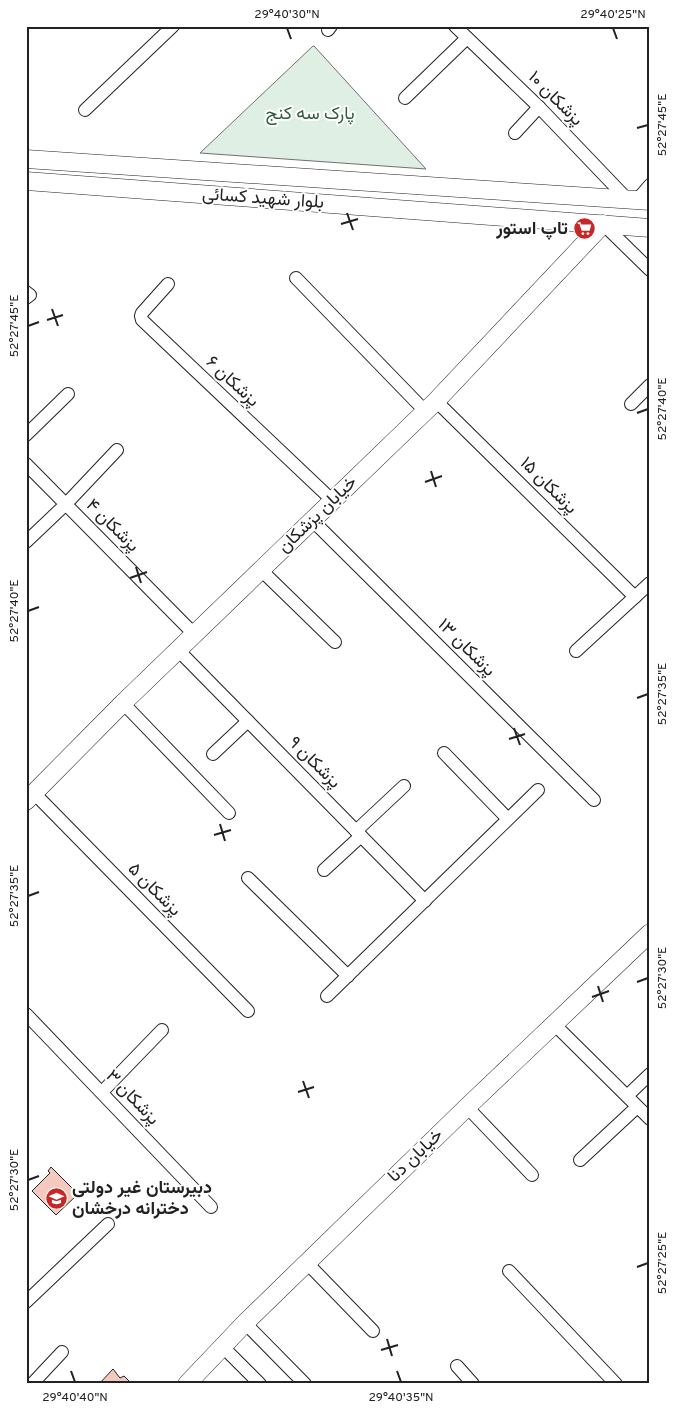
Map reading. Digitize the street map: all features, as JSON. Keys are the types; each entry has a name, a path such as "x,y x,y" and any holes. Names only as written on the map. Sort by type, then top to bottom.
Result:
{"street":[{"path":"85,110 173,26"},
{"name":"۱۰ پزشکان","path":"455,26 638,200"},
{"path":"405,98 467,38"},
{"path":"514,133 539,107"},
{"name":"بلوار شهید کسائی","path":"26,159 638,200"},
{"path":"154,191 157,168"},
{"name":"بلوار شهید کسائی","path":"26,181 650,228"},
{"path":"638,200 650,185"},
{"path":"603,224 650,270"},
{"name":"خیابان پزشکان","path":"30,797 123,703 431,406 603,224"},
{"name":"۱۵ پزشکان","path":"296,278 636,597"},
{"name":"۶ پزشکان","path":"168,284 142,313 142,320 333,501"},
{"path":"26,292 30,295 26,298"},
{"path":"631,404 650,385"},
{"path":"26,434 68,394"},
{"path":"26,542 66,504 117,450"},
{"name":"۴ پزشکان","path":"26,464 194,634"},
{"name":"۱۳ پزشکان","path":"313,521 594,800"},
{"path":"261,570 335,642"},
{"path":"576,651 650,583"},
{"name":"۹ پزشکان","path":"178,650 425,901"},
{"path":"123,703 230,813"},
{"path":"213,754 248,721"},
{"path":"444,753 507,818"},
{"path":"324,870 404,786"},
{"path":"327,996 507,818 538,790"},
{"name":"۵ پزشکان","path":"30,797 248,1011"},
{"path":"248,878 348,976"},
{"name":"خیابان دنا","path":"187,1384 245,1323 467,1107 650,933"},
{"name":"۳ پزشکان","path":"26,1014 211,1207"},
{"path":"554,1025 650,1119"},
{"path":"102,1092 162,1030"},
{"path":"627,1096 650,1074"},
{"path":"467,1107 532,1175"},
{"path":"580,1160 637,1107"},
{"path":"28,1295 108,1224"},
{"path":"307,1263 373,1332"},
{"path":"509,1272 616,1384"},
{"path":"245,1323 305,1384"},
{"path":"223,1346 260,1384"},
{"path":"32,1384 62,1352"},
{"path":"457,1366 473,1384"}],"green space":[{"name":"پارک سه کنج","path":"314,46 426,169 200,153"}],"building":[{"path":"51,1167 78,1194 56,1215 32,1191 50,1173 48,1171"},
{"path":"113,1369 120,1378 124,1376 129,1381 127,1384 99,1384"}],"place":[{"name":"تاپ استور","path":"584,229"},
{"name":"دبیرستان غیر دولتی دخترانه درخشان","path":"56,1198"}]}
